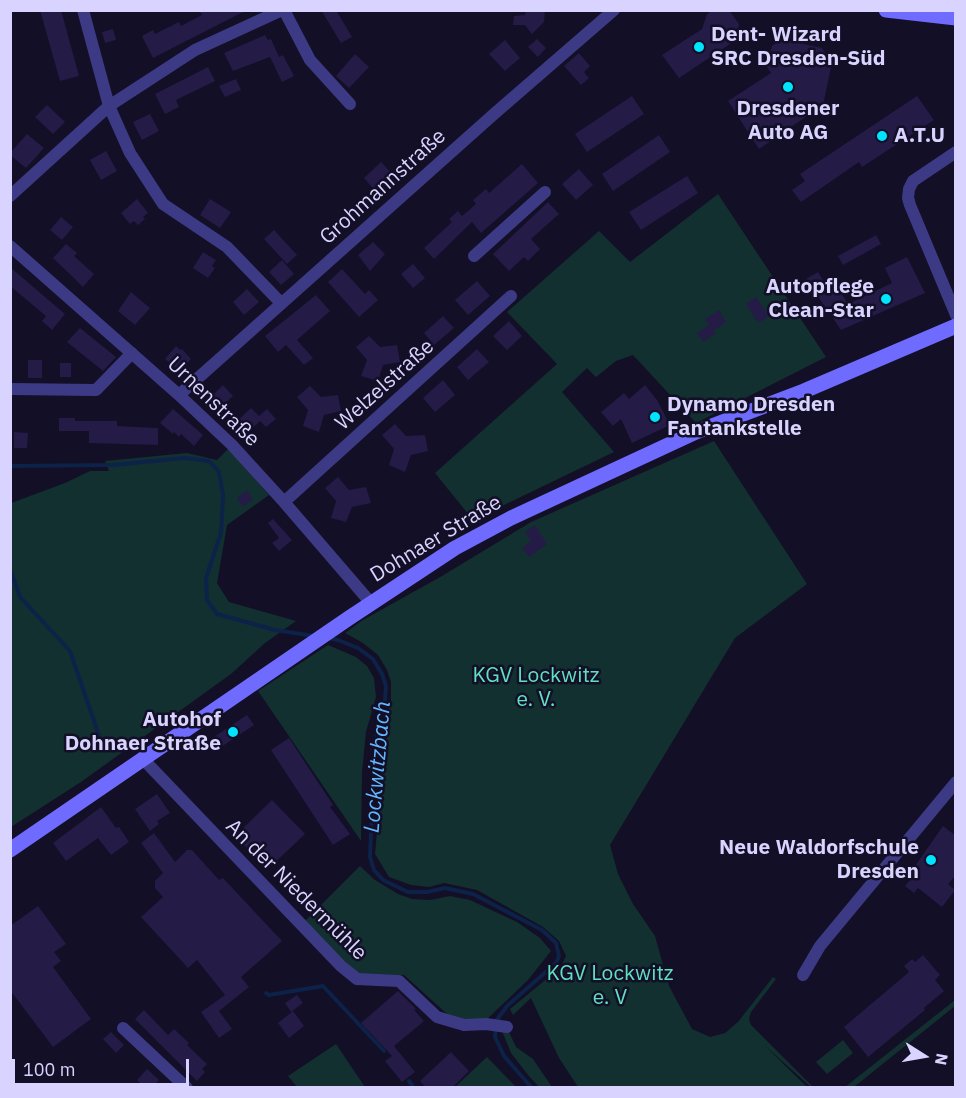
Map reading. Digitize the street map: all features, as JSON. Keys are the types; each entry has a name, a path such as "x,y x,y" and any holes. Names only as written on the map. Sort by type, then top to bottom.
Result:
{"main road":[{"path":"886,10 956,18"},
{"name":"Dohnaer Straße","path":"10,850 310,644 455,548 511,518 696,432 804,391 956,326"},
{"name":"Dohnaer Straße","path":"925,340 956,336"}],"street":[{"path":"83,10 109,106 130,153 163,204 227,247 281,303"},
{"path":"10,196 109,106 195,50 283,10 310,60 350,104"},
{"name":"Grohmannstraße","path":"179,395 614,10"},
{"path":"956,152 913,182 908,198 956,315"},
{"path":"474,256 545,192"},
{"name":"Urnenstraße","path":"10,246 179,395 232,445 371,603"},
{"name":"Welzelstraße","path":"284,502 511,296"},
{"path":"10,389 96,390 132,353"},
{"name":"An der Niedermühle","path":"143,759 341,966 357,979 399,981 437,1017 464,1025 486,1024 507,1027"},
{"path":"803,975 820,946 956,782"},
{"path":"123,1028 187,1088"}],"green space":[{"path":"718,194 826,357 696,423 633,355 616,361 596,377 587,368 562,392 614,452 473,520 435,473 557,364 507,312 599,231 630,262"},
{"name":"KGV Lockwitz e. V.","path":"714,441 807,584 735,638 610,845 618,874 633,904 655,936 669,986 692,1029 710,1037 725,1033 738,1022 773,977 776,979 751,1012 749,1019 751,1025 813,1087 764,1045 807,1087 578,1087 559,1058 531,998 513,1015 510,1009 560,968 566,956 559,941 543,927 477,890 444,883 429,887 411,885 389,877 375,854 384,726 391,701 391,682 378,655 345,633 363,620 531,522"},
{"path":"229,448 269,495 227,525 217,583 229,602 296,621 265,643 231,674 81,782 11,827 11,503 90,471 109,471 105,461 187,453 217,460"},
{"path":"328,645 356,657 367,666 374,678 376,697 366,732 362,772 361,841 258,691"},
{"path":"360,866 375,880 398,894 412,899 430,900 450,896 470,900 517,922 540,938 551,951 528,980 485,1021 459,1020 446,1013 404,975 357,974 305,921"},
{"path":"955,1000 955,1006 854,1087 845,1087"},
{"path":"502,1031 509,1032 516,1047 533,1059 552,1087 539,1087 528,1075 511,1053"},
{"path":"843,1040 853,1053 827,1074 816,1062"},
{"path":"336,1044 365,1087 297,1087 288,1076"},
{"path":"487,1057 516,1087 455,1087"}],"building":[{"path":"40,10 61,10 79,76 60,81"},
{"path":"199,10 247,10 153,58 142,36 153,30 155,34 179,22 181,26 202,15"},
{"path":"321,10 336,10 352,37 341,43"},
{"path":"526,10 545,10 544,22 532,34 525,25 513,25 514,16 525,15"},
{"name":"Dent- Wizard SRC Dresden-Süd","path":"712,10 729,10 739,24 736,40 679,78 662,55 702,29 707,14"},
{"path":"113,29 116,40 105,43 102,32"},
{"path":"265,35 268,40 271,39 279,57 283,55 294,76 282,82 270,57 233,71 224,53"},
{"path":"537,39 546,48 538,57 528,47"},
{"name":"Dresdener Auto AG","path":"781,39 822,48 832,63 823,105 759,149 728,101 771,73 766,66 772,46"},
{"path":"505,40 520,58 505,71 489,54"},
{"path":"579,53 590,66 584,72 589,78 581,85 564,66"},
{"path":"355,54 369,67 349,88 336,76"},
{"path":"208,67 215,81 176,100 179,107 165,114 155,94"},
{"path":"236,79 241,90 225,97 219,86"},
{"path":"632,96 644,114 587,152 575,134"},
{"name":"A.T.U","path":"917,96 934,120 862,167 859,162 801,202 792,190 805,181 800,174"},
{"path":"47,105 65,122 53,134 35,117"},
{"path":"150,114 159,131 142,140 133,122"},
{"path":"27,134 44,148 26,168 10,153"},
{"path":"659,135 670,152 613,191 602,174"},
{"path":"106,151 117,171 101,180 90,160"},
{"path":"381,162 395,177 377,193 364,178"},
{"path":"522,164 538,183 481,233 472,222 434,259 424,248 452,222 449,219 458,211 462,216 476,204 473,200 486,189 489,193"},
{"path":"579,169 593,185 576,200 562,184"},
{"path":"687,176 698,193 641,230 629,212"},
{"path":"137,199 148,213 138,225 134,221 130,224 121,213"},
{"path":"210,199 231,212 220,228 200,215"},
{"path":"548,202 559,214 531,239 540,249 528,261 524,257 509,271 493,254"},
{"path":"61,217 73,227 62,240 50,230"},
{"path":"274,230 297,255 287,264 264,239"},
{"path":"876,235 881,244 843,265 838,256"},
{"path":"373,242 385,254 370,271 358,255"},
{"path":"66,244 77,253 74,256 94,274 83,287 53,258"},
{"path":"203,252 216,260 212,266 215,268 208,278 193,268"},
{"name":"Autopflege Clean-Star","path":"907,257 925,293 841,330 806,279 818,272 831,293 839,289 848,304 892,283 885,268"},
{"path":"282,260 294,274 281,285 269,272"},
{"path":"413,264 425,278 413,288 401,274"},
{"path":"10,267 65,314 52,330 42,321 46,316 10,286"},
{"path":"342,269 365,294 369,290 378,300 359,317 328,282"},
{"path":"477,281 490,296 468,315 455,300"},
{"path":"247,289 259,302 244,315 233,302"},
{"path":"131,292 150,308 135,325 118,311"},
{"path":"316,295 330,311 297,340 313,358 304,365 286,345 278,352 265,336"},
{"path":"756,297 769,316 758,323 746,304"},
{"path":"719,310 726,322 714,330 716,333 703,342 697,333 709,325 705,319"},
{"path":"443,316 454,328 434,345 424,333"},
{"path":"509,321 522,336 507,350 493,336"},
{"path":"80,328 116,357 103,371 67,342"},
{"path":"369,336 380,347 397,345 400,362 383,365 378,381 361,376 367,360 356,347"},
{"path":"176,346 191,359 180,372 165,359"},
{"path":"477,349 489,362 468,380 457,367"},
{"path":"28,360 42,360 42,378 28,378"},
{"path":"60,363 71,363 71,377 60,377"},
{"path":"443,380 455,395 435,412 423,398"},
{"path":"223,385 233,396 222,406 212,396"},
{"path":"645,385 657,400 670,425 632,443 621,419 613,426 601,412 624,393 629,399"},
{"path":"310,386 321,397 338,395 341,411 324,415 319,432 303,426 308,410 297,397"},
{"path":"251,408 259,416 267,409 276,419 266,427 260,421 248,432 237,421"},
{"path":"173,409 203,435 194,446 181,434 179,437 174,432 173,434 160,423"},
{"path":"59,418 75,418 75,421 117,421 117,426 158,428 158,445 89,443 89,431 59,431"},
{"path":"395,424 406,436 425,435 428,451 411,455 405,472 389,465 394,449 382,435"},
{"path":"14,432 28,433 27,448 14,448"},
{"path":"338,477 349,490 366,487 371,503 352,507 346,522 331,518 336,501 325,488"},
{"path":"247,490 253,499 243,507 237,498"},
{"path":"273,519 292,540 279,551 272,543 279,538 268,523"},
{"path":"535,525 547,544 529,557 522,548 531,541 525,532"},
{"name":"Autohof Dohnaer Straße","path":"247,715 254,725 218,749 211,739"},
{"path":"289,738 333,805 330,807 350,834 333,845 271,750"},
{"path":"157,794 170,813 157,821 159,824 150,831 135,809"},
{"path":"272,800 305,834 268,869 235,836"},
{"path":"101,807 129,842 111,855 98,838 66,861 53,843"},
{"path":"943,826 956,836 956,875 948,884 955,890 942,907 918,888 914,893 905,886 919,869 915,866"},
{"path":"154,833 175,862 187,850 192,850 219,880 223,878 282,941 241,977 249,987 219,1011 232,1029 219,1038 201,1012 225,995 197,960 188,968 141,917 163,897 155,888 155,881 163,873 141,843"},
{"path":"38,906 66,944 54,952 61,961 53,967 91,1019 53,1047 10,990 10,926"},
{"path":"923,955 940,975 935,980 944,991 924,1008 925,1010 868,1057 844,1027 909,972 904,966 912,959 915,962"},
{"path":"398,991 416,1009 414,1010 424,1021 394,1046 415,1072 402,1082 385,1061 392,1056 361,1023"},
{"path":"297,995 303,1003 291,1012 285,1003"},
{"path":"144,1010 168,1035 174,1029 207,1064 202,1069 205,1072 197,1081 135,1019"},
{"path":"293,1011 304,1026 289,1038 278,1023"},
{"path":"111,1032 124,1045 116,1053 103,1039"},
{"path":"451,1052 469,1071 452,1088 426,1088 420,1081"},
{"path":"147,1069 159,1080 152,1088 145,1088 137,1080"}],"waterway":[{"name":"Lockwitzbach","path":"10,466 113,465 184,458 209,461 219,472 223,495 221,533 206,578 207,600 217,614 275,630 314,636"},
{"path":"10,569 20,597 70,651 104,750"},
{"name":"Lockwitzbach","path":"327,638 358,648 373,659 386,686 378,723 374,762 370,857 374,870 383,880 408,892 427,892 445,888 473,894 542,930 556,943 559,956 556,963 507,1006 496,1021 495,1037 504,1056 532,1088"},
{"path":"266,993 269,995 323,986 384,1051"},
{"path":"409,1081 414,1088"}],"place":[{"name":"Dent- Wizard SRC Dresden-Süd","path":"699,47"},
{"name":"Dresdener Auto AG","path":"788,87"},
{"name":"A.T.U","path":"882,136"},
{"name":"Autopflege Clean-Star","path":"886,299"},
{"name":"Dynamo Dresden Fantankstelle","path":"655,417"},
{"name":"Autohof Dohnaer Straße","path":"233,732"},
{"name":"Neue Waldorfschule Dresden","path":"931,860"}],"park label":[{"name":"KGV Lockwitz e. V","path":"610,986"}]}
